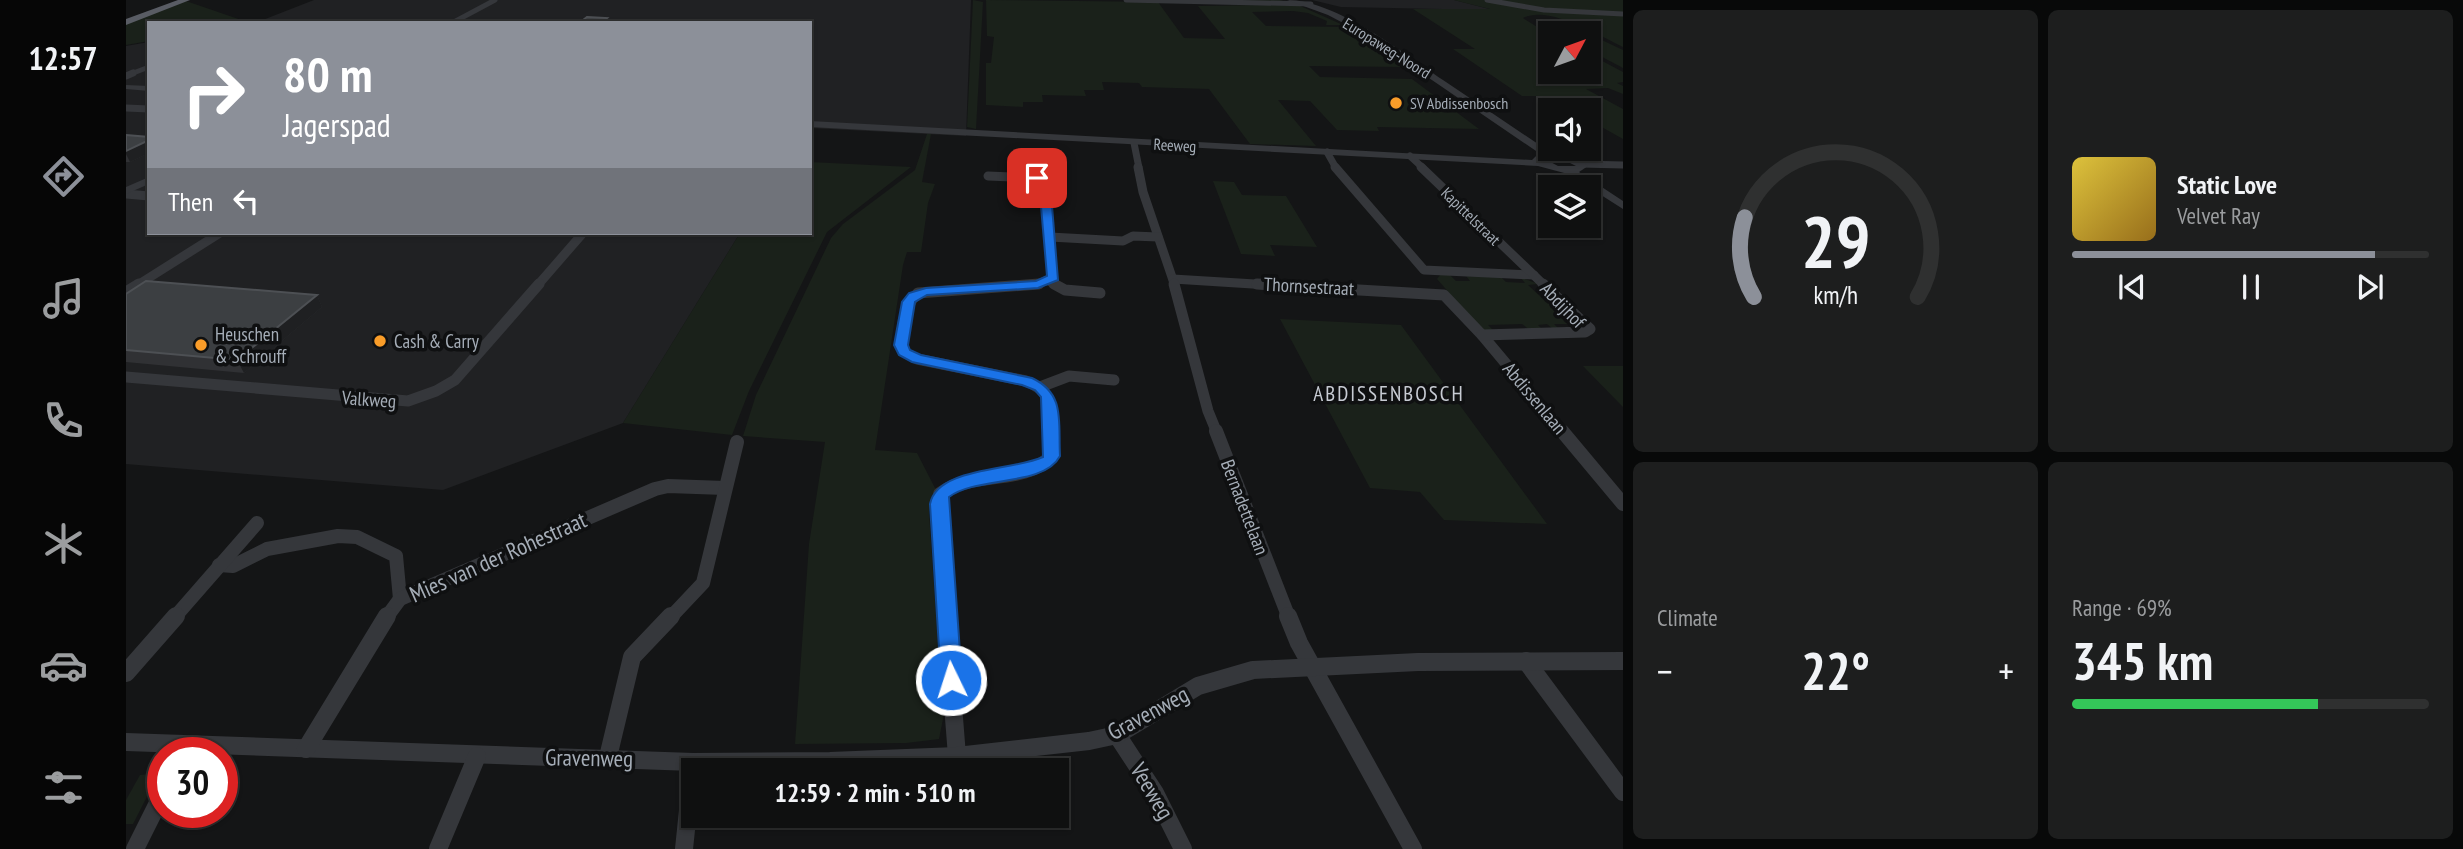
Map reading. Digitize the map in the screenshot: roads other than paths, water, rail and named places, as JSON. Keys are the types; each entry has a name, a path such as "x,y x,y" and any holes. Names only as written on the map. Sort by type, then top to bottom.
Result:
{"highway":[{"path":"136,7 161,0"},
{"path":"126,22 186,0"}],"street":[{"path":"456,21 495,0"},
{"path":"1126,0 1308,4"},
{"name":"Europaweg-Noord","path":"1290,0 1308,4 1369,33 1538,155"},
{"path":"1487,0 1544,10 1623,14"},
{"path":"126,76 147,68"},
{"path":"126,88 147,89"},
{"path":"126,108 147,109"},
{"name":"Reeweg","path":"812,124 1134,143 1409,156 1538,159"},
{"name":"Bernadettelaan","path":"1134,143 1143,192 1173,279 1208,411 1299,643 1413,849"},
{"path":"1327,152 1335,167 1422,268 1434,272"},
{"name":"Kapittelstraat","path":"1409,156 1534,275"},
{"path":"1549,161 1570,170 1623,206"},
{"path":"1574,161 1581,164 1623,165"},
{"path":"1570,170 1580,170 1581,164"},
{"path":"988,176 1037,178 1044,181 1054,274 1049,281"},
{"path":"126,193 147,181"},
{"path":"126,193 147,196"},
{"path":"126,292 217,235"},
{"name":"Valkweg","path":"126,377 401,402 416,400 455,380 581,235"},
{"path":"1050,237 1123,241 1133,236 1158,237"},
{"name":"Abdijhof","path":"1434,272 1534,275 1589,327 1588,331 1482,335"},
{"name":"Thornsestraat","path":"1173,279 1444,295"},
{"path":"957,756 939,499 944,491 954,484 1031,469 1049,460 1052,456 1048,397 1040,387 1026,381 917,359 904,352 901,345 908,302 918,293 1049,281 1065,290 1100,293"},
{"name":"Abdissenlaan","path":"1444,295 1482,335 1623,504"},
{"path":"1040,387 1069,376 1114,380"},
{"path":"608,757 632,657 703,583 737,443"},
{"name":"Mies van der Rohestraat","path":"306,748 400,599 655,489 668,486 725,488"},
{"path":"126,673 257,523"},
{"path":"219,565 233,566 267,549 289,547 322,537 357,537 396,556 400,599"},
{"path":"1526,661 1623,792"},
{"name":"Gravenweg","path":"906,758 957,756 1089,741 1117,735 1212,679 1244,672 1312,665 1623,661"},
{"name":"Veeweg","path":"1117,735 1155,793 1183,849"},
{"name":"Gravenweg","path":"126,742 147,744"},
{"name":"Gravenweg","path":"238,749 306,748 681,761"},
{"path":"438,849 477,756"},
{"path":"135,849 147,825"},
{"path":"684,849 686,828"}],"place":[{"name":"SV Abdissenbosch","path":"1396,103"},
{"name":"Cash & Carry","path":"380,341"},
{"name":"Heuschen & Schrouff","path":"201,345"}],"district":[{"name":"ABDISSENBOSCH","path":"1389,394"}]}
